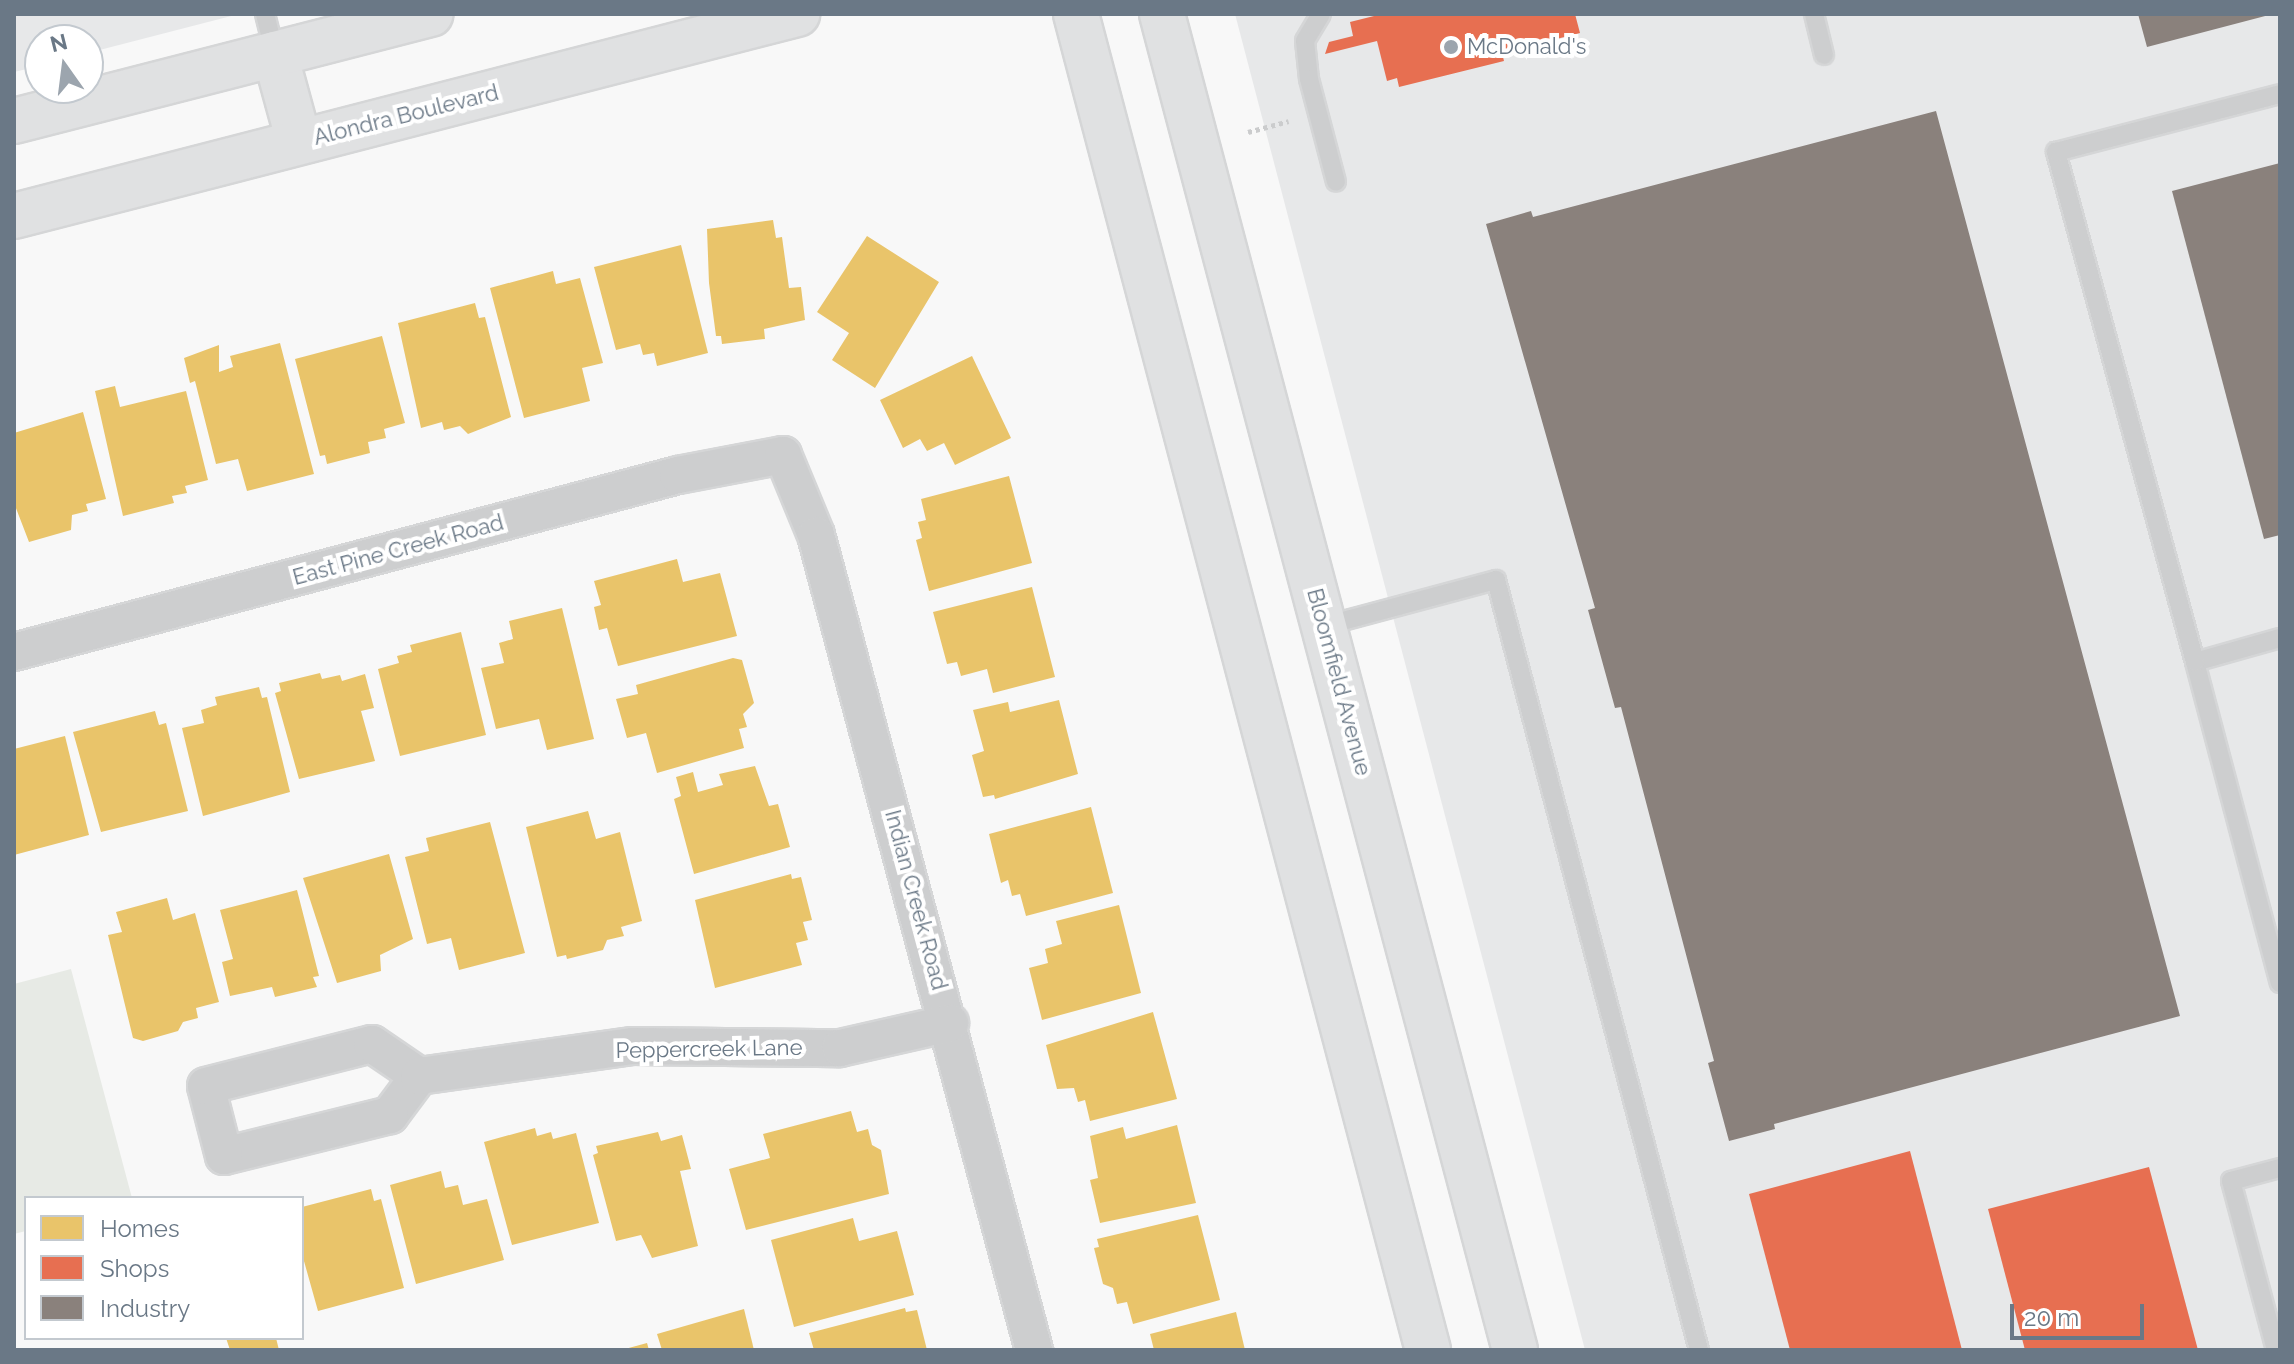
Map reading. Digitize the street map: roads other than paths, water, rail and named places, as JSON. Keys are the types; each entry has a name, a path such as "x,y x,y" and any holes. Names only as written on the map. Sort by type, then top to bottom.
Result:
{"main road":[{"path":"14,121 270,34 430,14"},
{"name":"Alondra Boulevard","path":"14,216 797,14"},
{"path":"1076,14 1428,1350"},
{"name":"Bloomfield Avenue","path":"1162,14 1515,1350"},
{"path":"270,34 299,142"}],"street":[{"name":"East Pine Creek Road","path":"14,652 678,475 783,455"},
{"name":"Indian Creek Road","path":"783,455 816,535 950,1023 1034,1350"},
{"name":"Peppercreek Lane","path":"419,1076 633,1046 840,1048 950,1023"},
{"path":"372,1044 419,1076 390,1115 224,1156 206,1086 372,1044"}],"lane":[{"path":"1321,14 1305,41 1318,113 1336,182"},
{"path":"1814,14 1824,55"},
{"path":"2280,94 2056,152 2280,983"},
{"path":"1324,626 1496,580 1699,1350"},
{"path":"2195,662 2280,638"},
{"path":"2276,1350 2231,1181 2280,1168"}],"place":[{"name":"McDonald's","path":"1451,47"}]}
